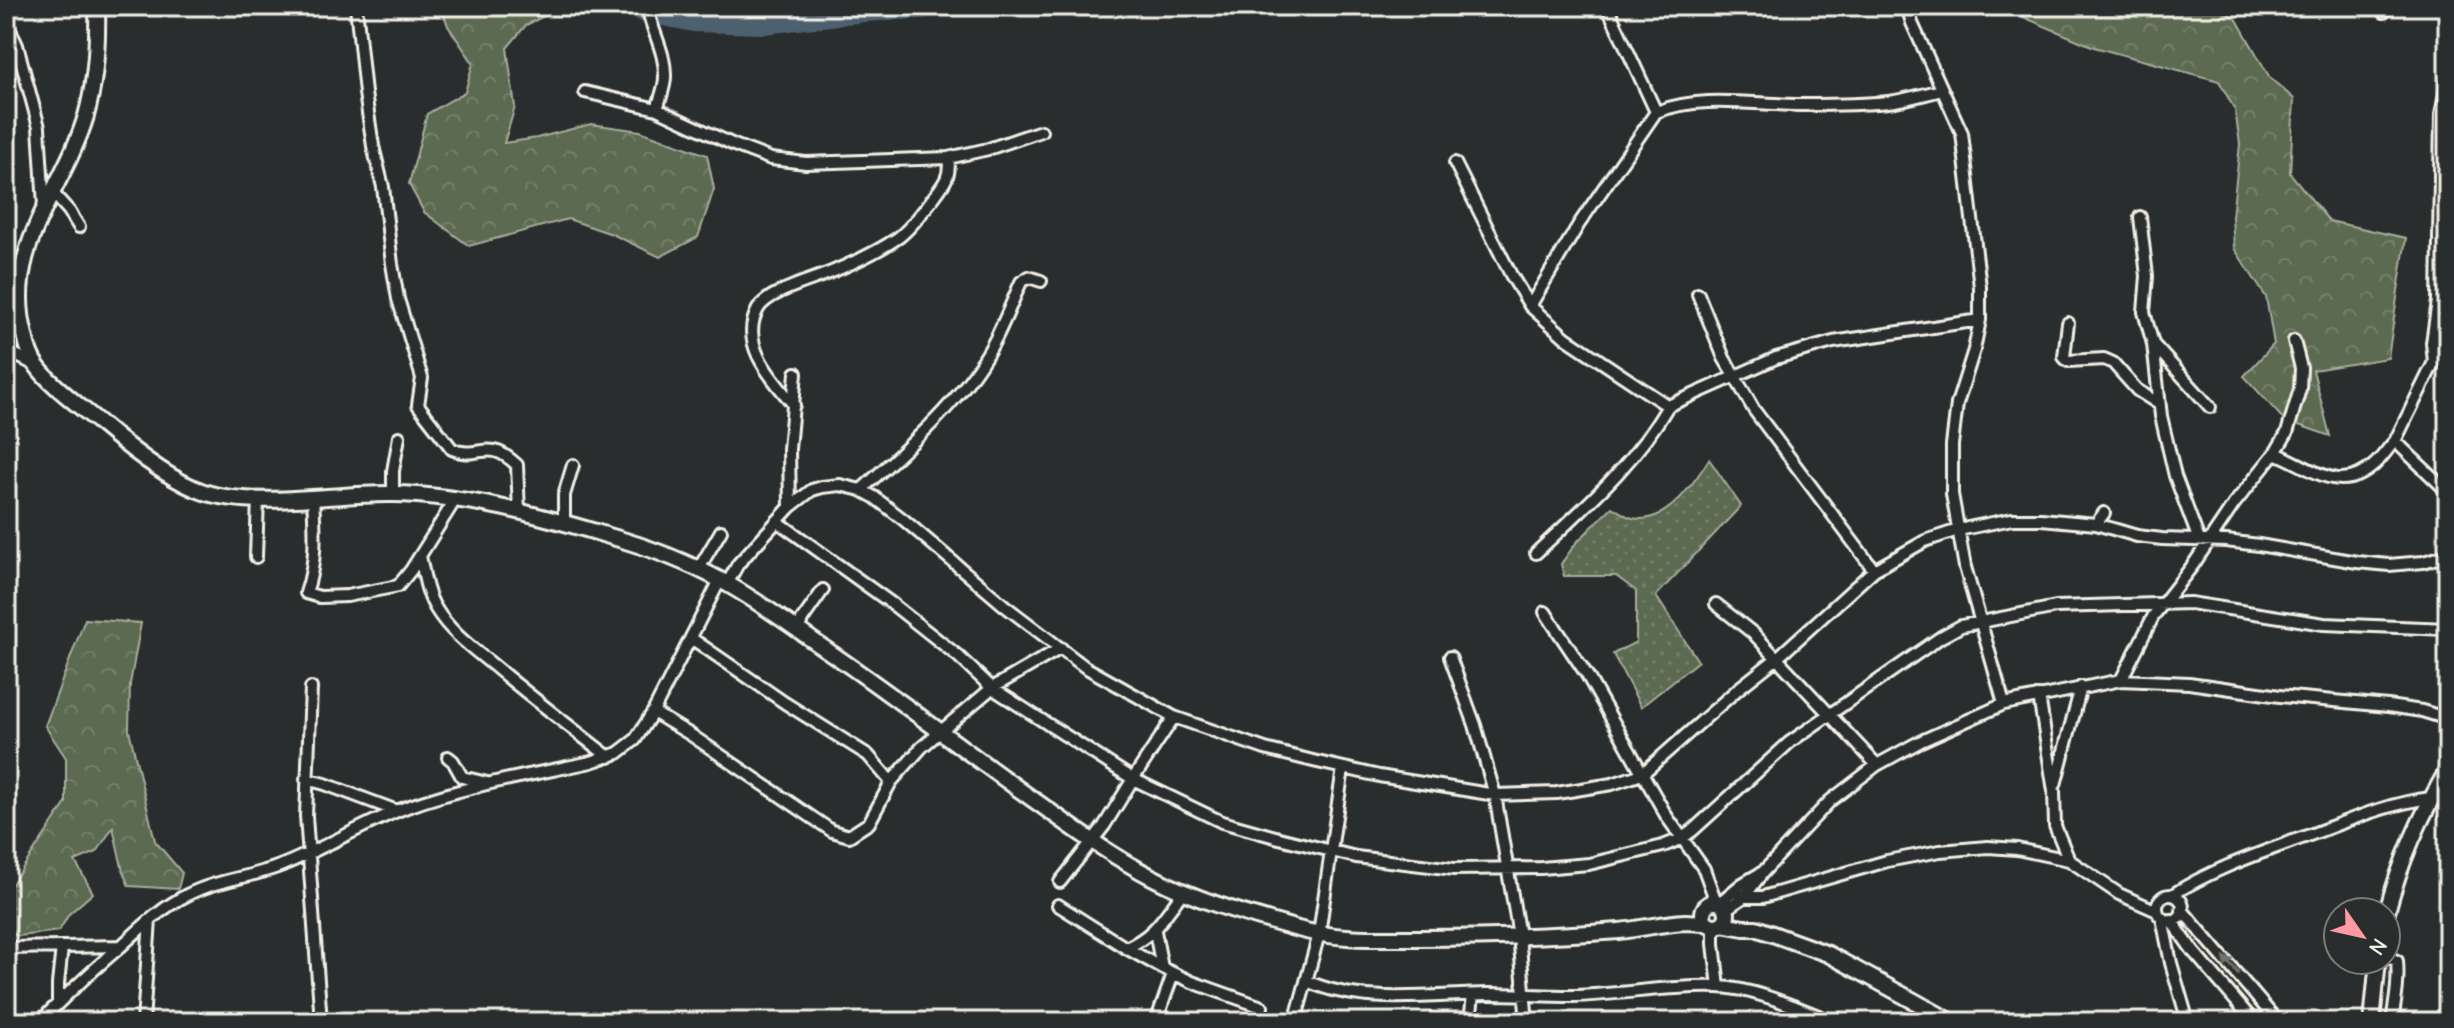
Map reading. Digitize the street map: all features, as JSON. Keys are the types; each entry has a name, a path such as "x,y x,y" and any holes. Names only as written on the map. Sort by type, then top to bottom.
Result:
{"main road":[{"path":"97,6 96,71 86,114 72,156 52,192 24,256 19,291 21,320 28,348 37,366 120,440 201,492 224,497 313,498 393,494 455,500 519,512 622,540 698,570 723,582 798,630 1091,842 1153,878 1224,907 1319,934 1386,938 1625,931 1717,914 1744,928 1756,928 1828,954 1952,1022"},
{"path":"2392,896 2404,855 2448,769"},
{"path":"2372,1022 2376,976"}],"street":[{"path":"356,6 365,93 383,187 396,288 422,378 418,405 452,449 458,452 494,450 503,453 517,465 519,512"},
{"path":"647,6 664,63 665,80 657,109"},
{"path":"1607,6 1656,112"},
{"path":"1907,6 1962,133 1980,287 1980,320 1954,419 1952,494 1965,567 2004,704"},
{"path":"2279,6 2285,6"},
{"path":"6,21 17,45 39,127 44,209"},
{"path":"2275,453 2327,477 2344,481 2359,475 2374,465 2395,441 2428,376 2434,362 2432,343 2438,301 2441,115 2448,78"},
{"path":"1530,306 1579,224 1656,112 1696,103 1800,105 1889,102 1942,90"},
{"path":"585,92 657,109 771,159 806,163 948,158 988,149 1041,131"},
{"path":"794,405 758,358 753,320 759,306 770,297 833,272 900,236 948,178 948,158"},
{"path":"1455,163 1511,275 1530,306 1566,338 1668,406"},
{"path":"52,192 79,227"},
{"path":"2140,217 2147,276 2144,312 2153,344 2159,404 2175,476 2204,540"},
{"path":"861,490 934,421 965,385 995,340 1021,282 1029,277 1041,281"},
{"path":"1698,294 1733,376 1754,410 1874,570"},
{"path":"1536,553 1599,496 1637,451 1668,406 1776,358 1833,342 1980,320"},
{"path":"2068,323 2064,357 2068,361 2104,359 2113,363 2137,390 2159,404"},
{"path":"2121,680 2143,635 2193,565 2204,540 2275,453 2287,433 2300,389 2301,368 2294,341"},
{"path":"2432,343 2448,343"},
{"path":"2153,344 2210,407"},
{"path":"6,350 37,366"},
{"path":"790,507 789,449 796,373"},
{"path":"393,494 393,471 399,437"},
{"path":"2395,441 2448,492"},
{"path":"564,524 564,495 573,465"},
{"path":"40,1022 58,1002 150,920 186,895 214,883 272,869 308,855 397,811 450,794 609,757 627,747 653,712 723,582 790,507 812,490 822,487 840,485 861,490 896,513 993,596 1103,679 1174,717 1265,749 1343,768 1495,795 1557,793 1612,784 1642,774 1874,570 1925,541 1958,530 2012,519 2041,519 2096,524 2137,536 2259,545 2389,565 2423,562 2448,555"},
{"path":"256,557 258,498"},
{"path":"313,498 316,545 306,593 320,597 393,589 406,578 455,500"},
{"path":"2096,524 2104,513"},
{"path":"777,521 930,633 992,688 1133,779 1222,822 1356,857 1454,869 1589,864 1681,839 1790,742 1961,626 2056,607 2190,603 2324,624 2448,629"},
{"path":"698,570 721,531"},
{"path":"420,556 425,583 434,606 452,630 609,757"},
{"path":"798,630 823,590"},
{"path":"1716,604 1740,621 1877,765"},
{"path":"1545,612 1587,675 1681,839 1704,869 1717,914 1719,987"},
{"path":"691,638 868,755 891,782"},
{"path":"653,712 840,835 849,836 869,823 891,782 940,731 992,688 1061,648"},
{"path":"1450,657 1475,725 1495,795 1519,936 1527,1022"},
{"path":"1717,914 1763,872 1830,801 1877,765 1919,742 2004,704 2121,680 2189,683 2280,696 2388,706 2448,719"},
{"path":"2054,791 2081,687"},
{"path":"311,688 306,779 308,855 321,1022"},
{"path":"2039,696 2054,791 2055,826 2069,860"},
{"path":"1060,882 1091,842 1174,717"},
{"path":"448,757 462,777 492,784"},
{"path":"1295,1022 1319,934 1343,768"},
{"path":"306,779 397,811"},
{"path":"2188,1022 2171,963 2160,899 2220,869 2384,807 2431,798"},
{"path":"1739,894 1763,897 1887,861 1988,847 2017,849 2069,860 2119,894 2163,916 2178,917 2182,910"},
{"path":"1126,948 1155,931 1183,892"},
{"path":"2172,895 2179,899 2182,910 2278,1022"},
{"path":"1058,905 1173,974 1262,1007"},
{"path":"2163,916 2254,1022"},
{"path":"143,1022 150,920"},
{"path":"1155,931 1162,968"},
{"path":"6,948 121,946"},
{"path":"58,1002 62,947"},
{"path":"1156,1022 1173,974"},
{"path":"2392,1022 2397,976"},
{"path":"1307,981 1324,989 1350,994 1386,996 1573,996 1719,987 1784,1003 1834,1022"},
{"path":"1470,1022 1473,995"}],"green space":[{"path":"441,6 564,6 526,25 507,48 515,107 504,143 591,124 640,131 707,155 714,189 698,237 660,257 612,234 568,219 469,246 424,212 409,184 427,114 465,92 473,63 448,26"},
{"path":"2026,6 2212,6 2236,18 2270,78 2294,99 2290,173 2329,221 2406,238 2388,358 2313,370 2330,436 2284,420 2244,376 2274,344 2266,297 2234,248 2232,217 2240,144 2235,110 2219,81 2094,47 2023,17"},
{"path":"1709,459 1741,506 1656,596 1698,661 1641,707 1613,654 1636,642 1636,591 1616,576 1564,576 1561,564 1576,543 1612,507 1629,517 1642,519 1654,516 1676,502"},
{"path":"85,619 141,623 130,684 129,730 155,841 182,873 178,889 129,886 113,827 97,852 75,861 93,893 69,914 59,931 19,936 6,932 6,893 66,803 66,758 45,726"}],"waterway":[{"path":"633,6 643,14 693,24 764,26 945,6"}]}
